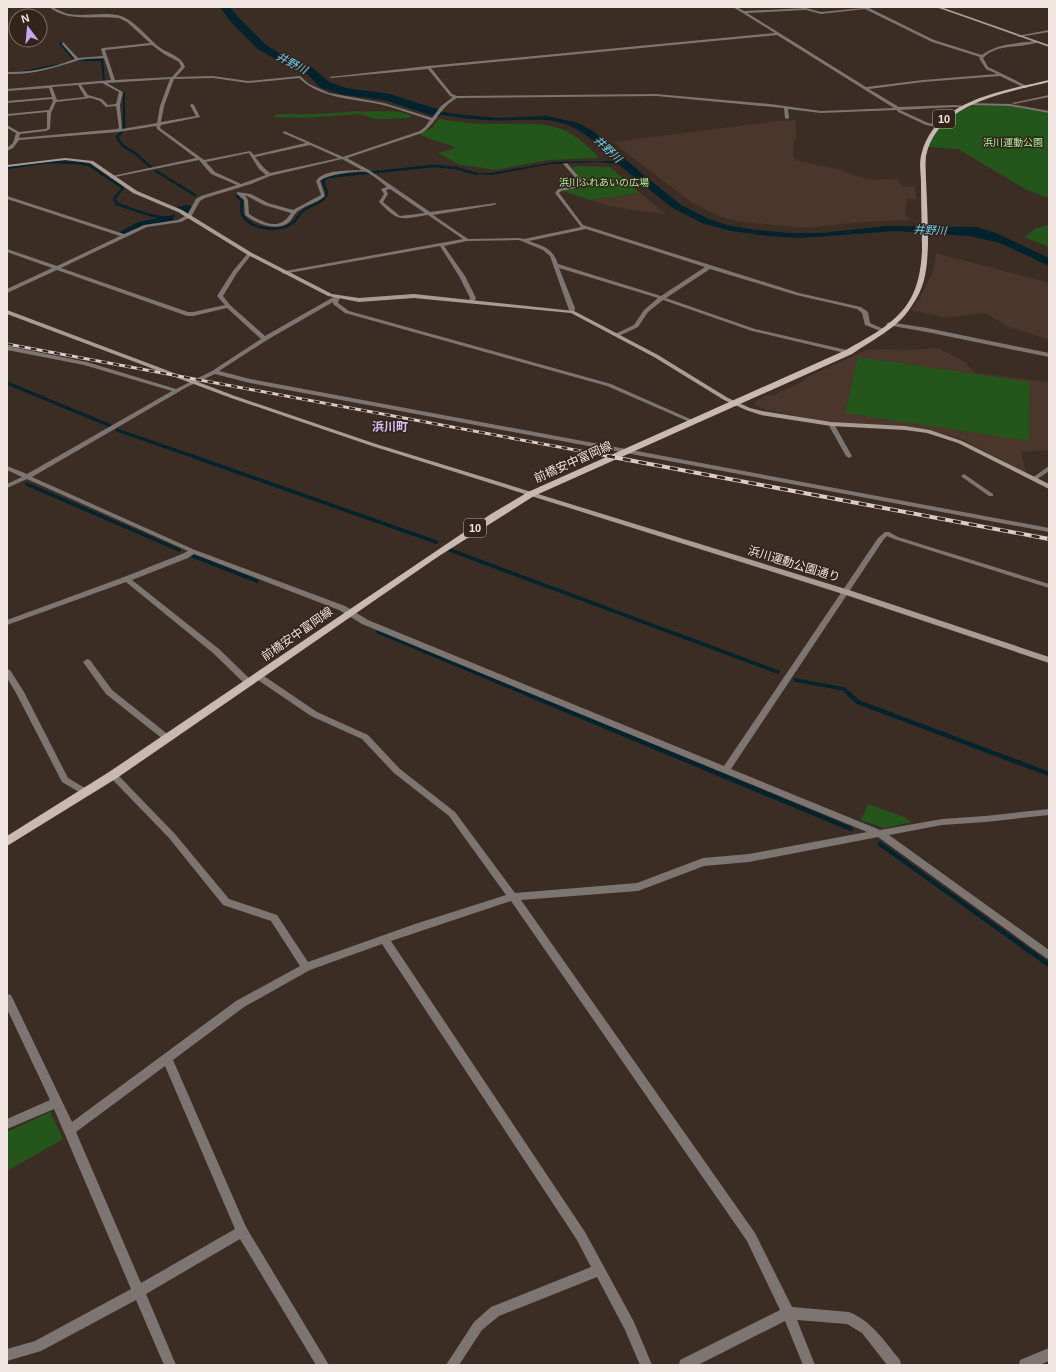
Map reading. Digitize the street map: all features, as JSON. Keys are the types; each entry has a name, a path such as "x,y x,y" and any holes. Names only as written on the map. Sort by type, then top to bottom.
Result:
{"main road":[{"name":"前橋安中富岡線","path":"7,842 114,775 436,554 531,494 849,352 886,327 903,314 921,283 925,258 924,150 932,132 947,117 967,106 996,95 1049,81"}],"street":[{"path":"52,7 65,13 82,17 114,16 124,18 142,36 166,53 178,59 183,67 172,79 162,106 158,128 201,160 213,173 222,176 240,186"},
{"path":"735,7 898,109 927,124 937,126"},
{"path":"743,12 806,9 821,13 872,7"},
{"path":"938,7 1049,46"},
{"path":"865,8 933,41 982,56"},
{"path":"1019,36 1049,31"},
{"path":"331,76 776,34"},
{"path":"63,42 76,59"},
{"path":"982,56 985,53 995,50 1036,42"},
{"path":"113,81 103,50 154,44"},
{"path":"982,56 985,66 1026,87"},
{"path":"7,74 17,74 61,66 76,59 105,57"},
{"path":"428,67 451,95 456,97 656,95 786,107 821,112 1010,105 1049,112"},
{"path":"864,88 918,81 1000,75"},
{"path":"7,90 113,81 213,77 248,82 300,78 307,86 334,95 386,104 433,118"},
{"path":"101,82 121,92 118,105 121,128 118,131"},
{"path":"79,84 87,96 101,100 106,106 118,105"},
{"path":"7,126 18,133 48,129 50,111 54,99 50,86"},
{"path":"1010,105 1049,96"},
{"path":"7,102 92,97"},
{"path":"7,291 146,226 179,221 189,216 199,199 269,175 343,158 422,132 428,128 433,118 452,99 456,97"},
{"path":"17,139 118,131 158,126 198,117 192,105"},
{"path":"786,107 787,118"},
{"path":"7,115 50,111"},
{"path":"284,132 343,158 368,172 466,240"},
{"path":"7,150 14,145 18,133"},
{"path":"253,156 309,144"},
{"path":"112,178 201,160 250,152 261,168 269,175"},
{"path":"7,166 65,159 91,162 112,178 135,192 189,216 250,254 337,298 359,300 406,296 472,301 572,312 656,356 726,399 761,413 831,424 904,428 928,431 960,442 1049,486"},
{"path":"568,164 585,186 560,190 557,193 579,225 585,228 798,294 859,308 865,312 867,324 927,330 1049,355"},
{"path":"240,194 246,200 247,205 245,213 247,215 266,225 276,225 286,222 294,212 323,195 318,181 323,176 334,173 368,172"},
{"path":"390,188 383,189 386,194 381,202 398,217 409,218 494,204"},
{"path":"222,192 249,195 266,204 294,212"},
{"path":"7,198 125,236"},
{"path":"525,240 585,228"},
{"path":"285,273 466,240 513,238 525,240 552,255 572,308 572,312"},
{"path":"441,245 462,276 473,298 472,301"},
{"path":"7,250 187,314 228,306"},
{"path":"250,254 235,272 220,296 228,306 264,339"},
{"path":"556,265 662,298 754,330 849,352"},
{"path":"617,335 636,326 646,311 662,298 709,267"},
{"path":"7,486 27,477 193,382 214,372 264,339 337,298"},
{"path":"337,298 335,303 347,312 609,385 694,422"},
{"name":"浜川運動公園通り","path":"7,312 193,382 374,445 846,592 1049,660"},
{"path":"7,348 85,363 177,391"},
{"path":"214,372 250,381 1049,530"},
{"path":"831,424 849,456"},
{"path":"7,468 193,551 342,608 365,622 880,834 1049,955"},
{"path":"1034,479 1049,468"},
{"path":"964,476 992,495"},
{"path":"726,770 881,538 887,533 896,538 1049,586"},
{"path":"7,623 127,580 185,556 193,551"},
{"path":"127,580 216,650 248,683"},
{"path":"87,662 109,692 167,738"},
{"path":"7,672 20,692 65,780 86,793"},
{"path":"258,676 314,714 365,737 397,771 452,814 751,1237 788,1313 809,1365"},
{"path":"114,775 172,836 226,902 274,918 306,967"},
{"path":"70,1130 240,1004 306,967 415,928 512,897 638,887 703,862 749,858 942,822 1049,812"},
{"path":"385,940 581,1236 630,1326 646,1365"},
{"path":"7,998 70,1130 140,1291 170,1365"},
{"path":"168,1058 242,1231 323,1365"},
{"path":"7,1124 57,1102"},
{"path":"7,1355 37,1347 140,1291 242,1231"},
{"path":"452,1365 478,1326 495,1311 600,1270"},
{"path":"685,1365 788,1313 849,1318 866,1329 895,1365"},
{"path":"1025,1365 1049,1354"}],"shaded area":[{"path":"796,120 795,124 797,136 794,141 793,156 795,159 875,180 897,179 903,187 915,186 916,199 907,199 905,215 912,220 863,222 804,228 743,222 721,217 691,202 614,142 778,121"},
{"path":"640,193 666,214 609,206 590,200"},
{"path":"936,253 1049,283 1049,340 1009,327 985,313 945,318 911,310 920,298 934,269"},
{"path":"938,348 965,362 976,373 1049,382 1049,450 1021,452 1026,473 963,440 932,430 906,426 830,423 768,410 754,404 767,395 771,396 804,381 803,379 868,349 910,350"}],"green space":[{"name":"浜川運動公園","path":"976,105 1009,106 1049,112 1049,198 1027,190 958,149 929,147 940,127 954,115"},
{"path":"357,111 394,112 408,114 413,117 377,119 359,114 305,118 273,117 277,114 321,114"},
{"path":"439,119 476,124 540,124 552,126 575,136 593,151 598,158 548,160 495,170 458,164 438,153 456,148 420,134 432,128"},
{"name":"浜川ふれあいの広場","path":"574,166 610,167 640,193 590,200 563,191 589,187 573,169"},
{"path":"1049,225 1049,247 1024,237 1037,228"},
{"path":"858,357 1030,382 1029,441 845,413"},
{"path":"868,804 904,817 912,822 884,828 861,820"},
{"path":"50,1112 63,1139 7,1171 7,1132"}],"water":[{"path":"407,101 429,109 455,114 499,118 547,116 578,123 593,131 681,205 709,219 727,225 755,230 790,233 822,233 887,226 977,227 996,233 1049,258 1049,266 1000,243 969,236 896,231 800,238 768,236 732,231 704,224 671,207 618,164 598,162 551,164 492,175 470,173 491,173 555,162 614,161 587,136 575,128 558,122 549,120 499,120 456,117 435,113 403,103"}],"waterway":[{"name":"井野川","path":"225,7 234,19 262,47 284,60 309,70 325,85 344,91 386,97 436,113"},
{"path":"60,43 73,58"},
{"path":"78,60 102,60 104,81"},
{"path":"23,72 58,65"},
{"path":"106,83 124,93 124,129"},
{"path":"122,132 117,137 122,144 151,167"},
{"path":"7,168 48,162 79,163 89,165 123,188 114,199 117,204 154,216 174,216"},
{"path":"237,196 242,201 241,209 243,216 247,221 259,227 272,229 286,227 293,223 301,212 317,204 323,199 327,193 323,181 327,177 434,166 456,168 477,174"},
{"path":"156,171 195,195"},
{"path":"122,233 141,224 170,218"},
{"path":"7,383 111,426"},
{"path":"117,430 195,457"},
{"path":"192,456 436,542"},
{"path":"27,484 179,550"},
{"path":"450,550 778,672"},
{"path":"193,556 257,581"},
{"path":"378,632 529,695"},
{"path":"795,680 844,689 851,695"},
{"path":"527,694 851,829"},
{"path":"849,694 858,702 1049,774"},
{"path":"880,844 1049,965"}],"railway":[{"path":"7,344 613,457"},
{"path":"607,456 1049,539"}],"district":[{"name":"浜川町","path":"390,427"}]}
